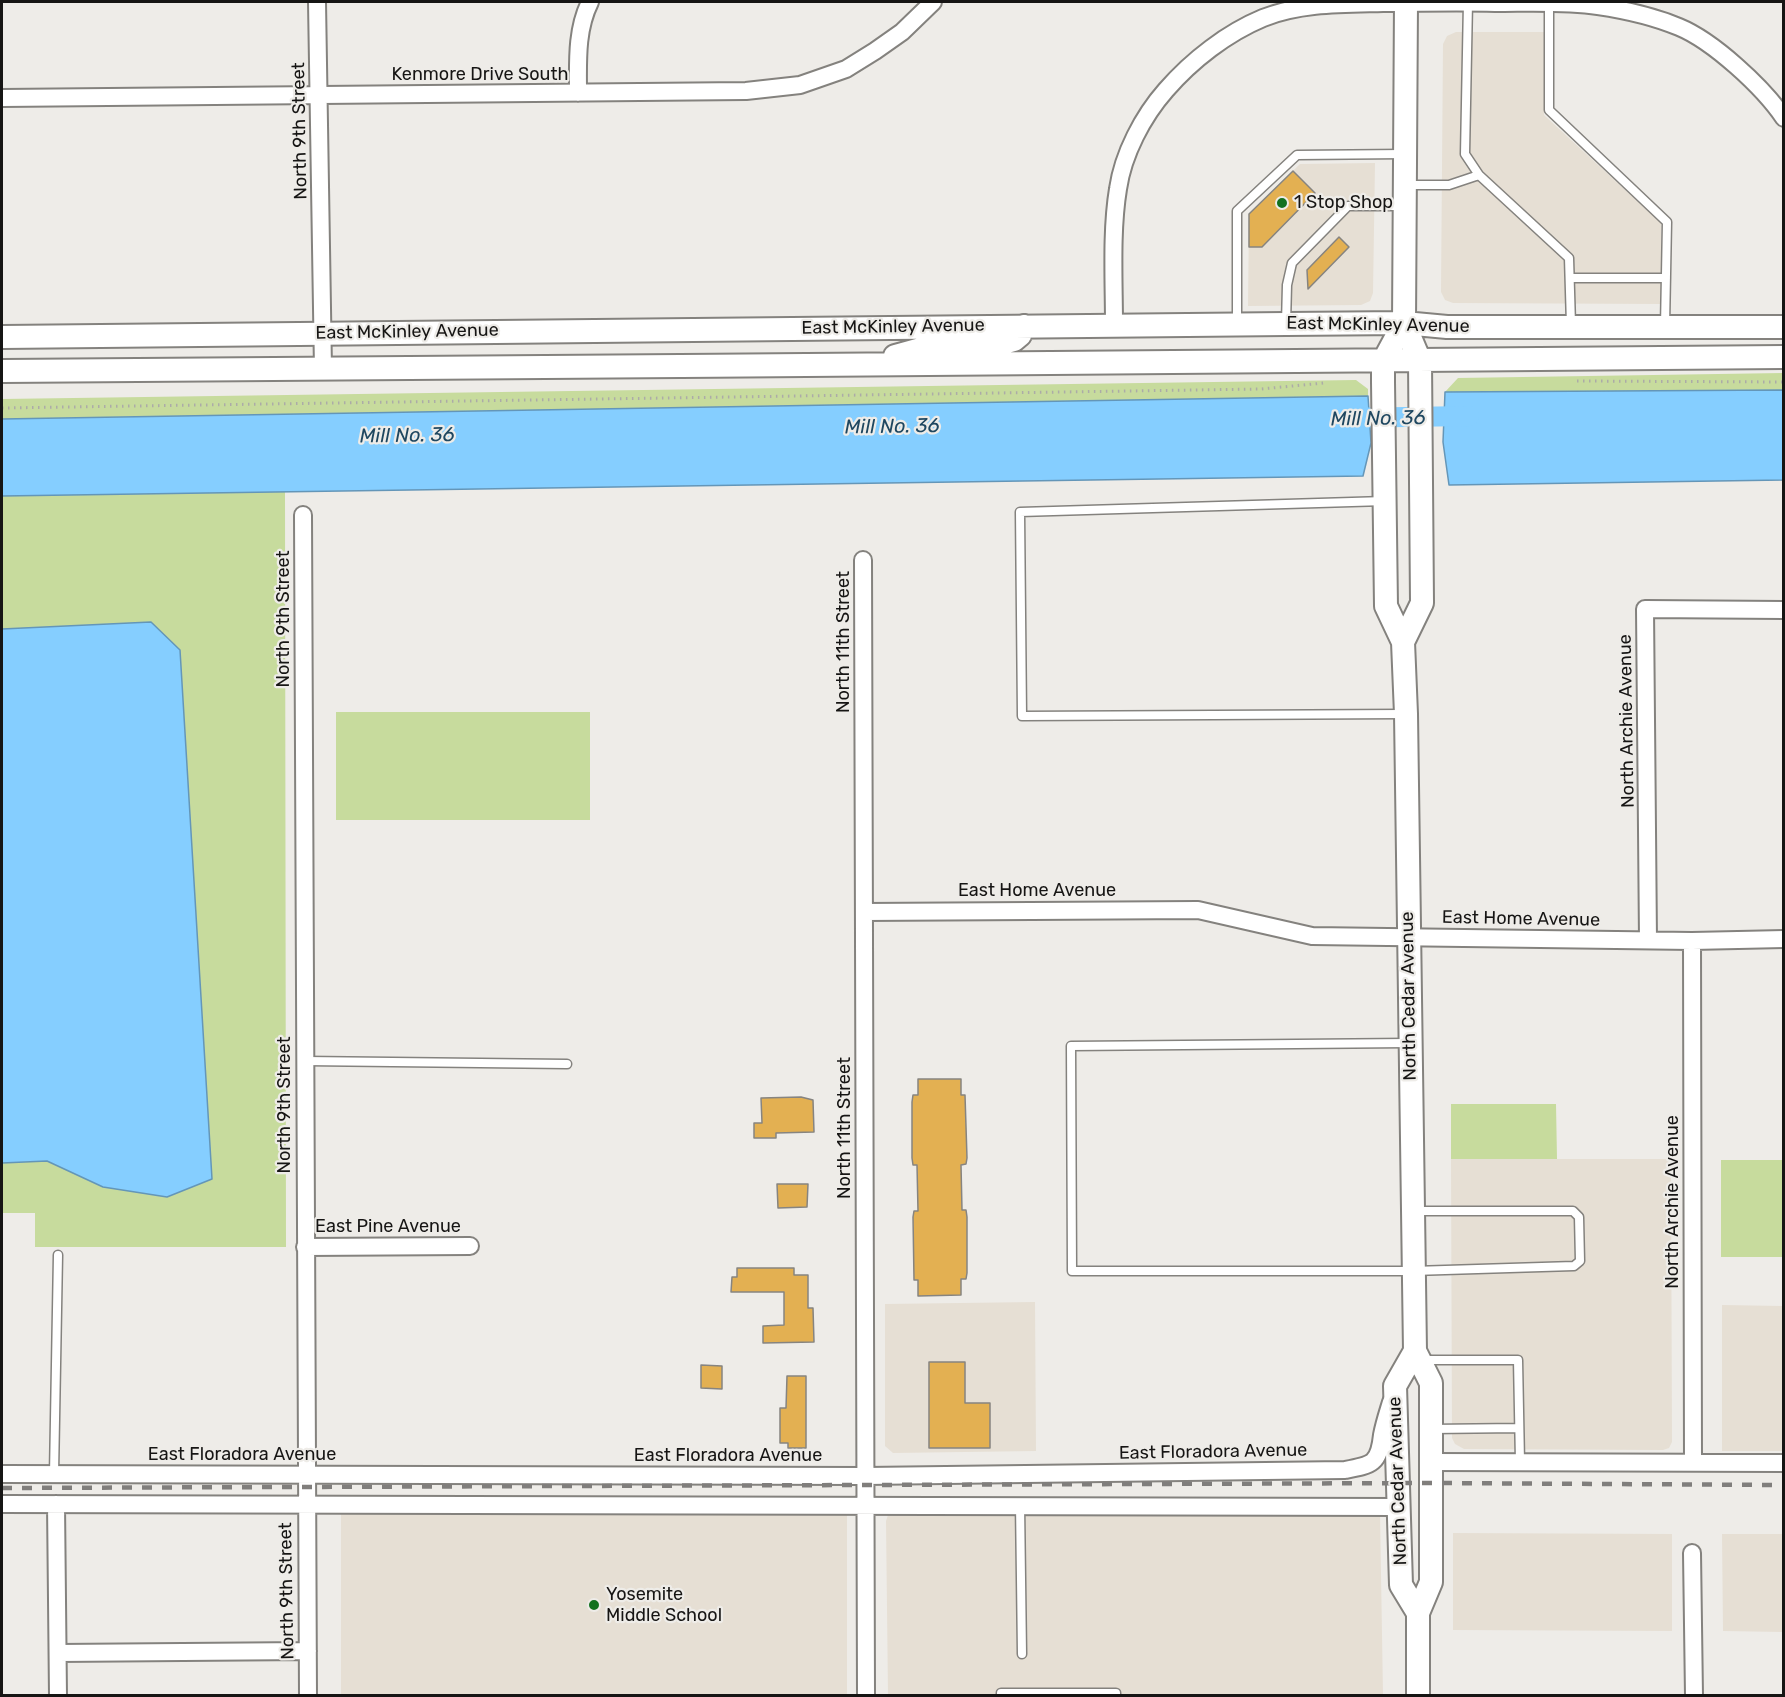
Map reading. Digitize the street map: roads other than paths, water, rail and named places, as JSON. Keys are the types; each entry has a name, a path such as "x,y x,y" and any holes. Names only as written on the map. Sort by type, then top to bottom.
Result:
{"main road":[{"name":"North Cedar Avenue","path":"1403,642 1422,603 1420,361 1404,323 1406,2"},
{"name":"North Cedar Avenue","path":"1404,323 1383,362 1383,389 1386,606 1403,642 1406,714 1413,1271 1417,1355 1431,1383 1431,1582 1418,1613 1418,1695"},
{"name":"East McKinley Avenue","path":"2,336 1404,323 1447,327 1571,325 1784,327"},
{"path":"865,364 935,345 1000,344 1014,340 1024,326"},
{"name":"East McKinley Avenue","path":"2,371 1383,362 1784,357"},
{"name":"North Cedar Avenue","path":"1417,1355 1395,1386 1401,1585 1418,1613"}],"street":[{"name":"North 9th Street","path":"317,2 323,369"},
{"path":"578,93 577,51 584,15 590,2"},
{"name":"Kenmore Drive South","path":"2,98 746,91 800,84 846,69 902,32 933,2"},
{"path":"1114,325 1115,222 1118,189 1136,135 1150,111 1187,68 1238,31 1264,18 1297,9 1330,4 1406,2 1596,5 1638,14 1679,27 1702,40 1750,79 1784,118"},
{"name":"North 9th Street","path":"303,515 308,1695"},
{"name":"North 11th Street","path":"863,560 866,1695"},
{"name":"North Archie Avenue","path":"1648,940 1645,609 1784,610"},
{"name":"East Home Avenue","path":"864,912 1198,910 1312,936 1692,941 1784,939"},
{"name":"North Archie Avenue","path":"1692,941 1693,1462"},
{"name":"East Pine Avenue","path":"305,1247 470,1246"},
{"name":"East Floradora Avenue","path":"2,1474 866,1476 1345,1470 1363,1466 1375,1460 1382,1448 1382,1434 1395,1386"},
{"path":"1431,1462 1784,1463"},
{"path":"2,1504 866,1503 1399,1507"},
{"path":"56,1504 58,1695"},
{"path":"1692,1553 1694,1695"},
{"path":"58,1653 308,1651"}],"lane":[{"path":"1468,3 1465,154 1479,175 1569,258 1571,325"},
{"path":"1549,3 1549,110 1667,222 1665,327"},
{"path":"1237,324 1237,211 1297,155 1405,154"},
{"path":"1286,324 1287,285 1292,263 1348,206 1405,196 1479,175"},
{"path":"1570,278 1666,278"},
{"path":"1385,501 1020,512 1022,716 1406,714"},
{"path":"1410,1043 1071,1046 1072,1271 1413,1271 1574,1266 1580,1262 1579,1217 1573,1212 1412,1210"},
{"path":"305,1060 567,1064"},
{"path":"54,1474 58,1255"},
{"path":"1417,1355 1518,1360 1520,1462"},
{"path":"1431,1429 1519,1428"},
{"path":"1020,1504 1022,1654"},
{"path":"1000,1695 1000,1693 1116,1693 1116,1695"}],"water":[{"path":"1783,390 1783,480 1449,485 1443,442 1445,392"},
{"path":"1368,396 1371,443 1363,476 2,496 2,419"},
{"path":"151,622 180,650 212,1179 167,1197 103,1187 47,1161 2,1163 2,629"}],"waterway":[{"name":"Mill No. 36","path":"1342,418 1469,416"}],"railway":[{"path":"2,1488 1431,1483 1784,1485"}],"place":[{"name":"1 Stop Shop","path":"1282,203"},
{"name":"Yosemite Middle School","path":"594,1605"}]}
